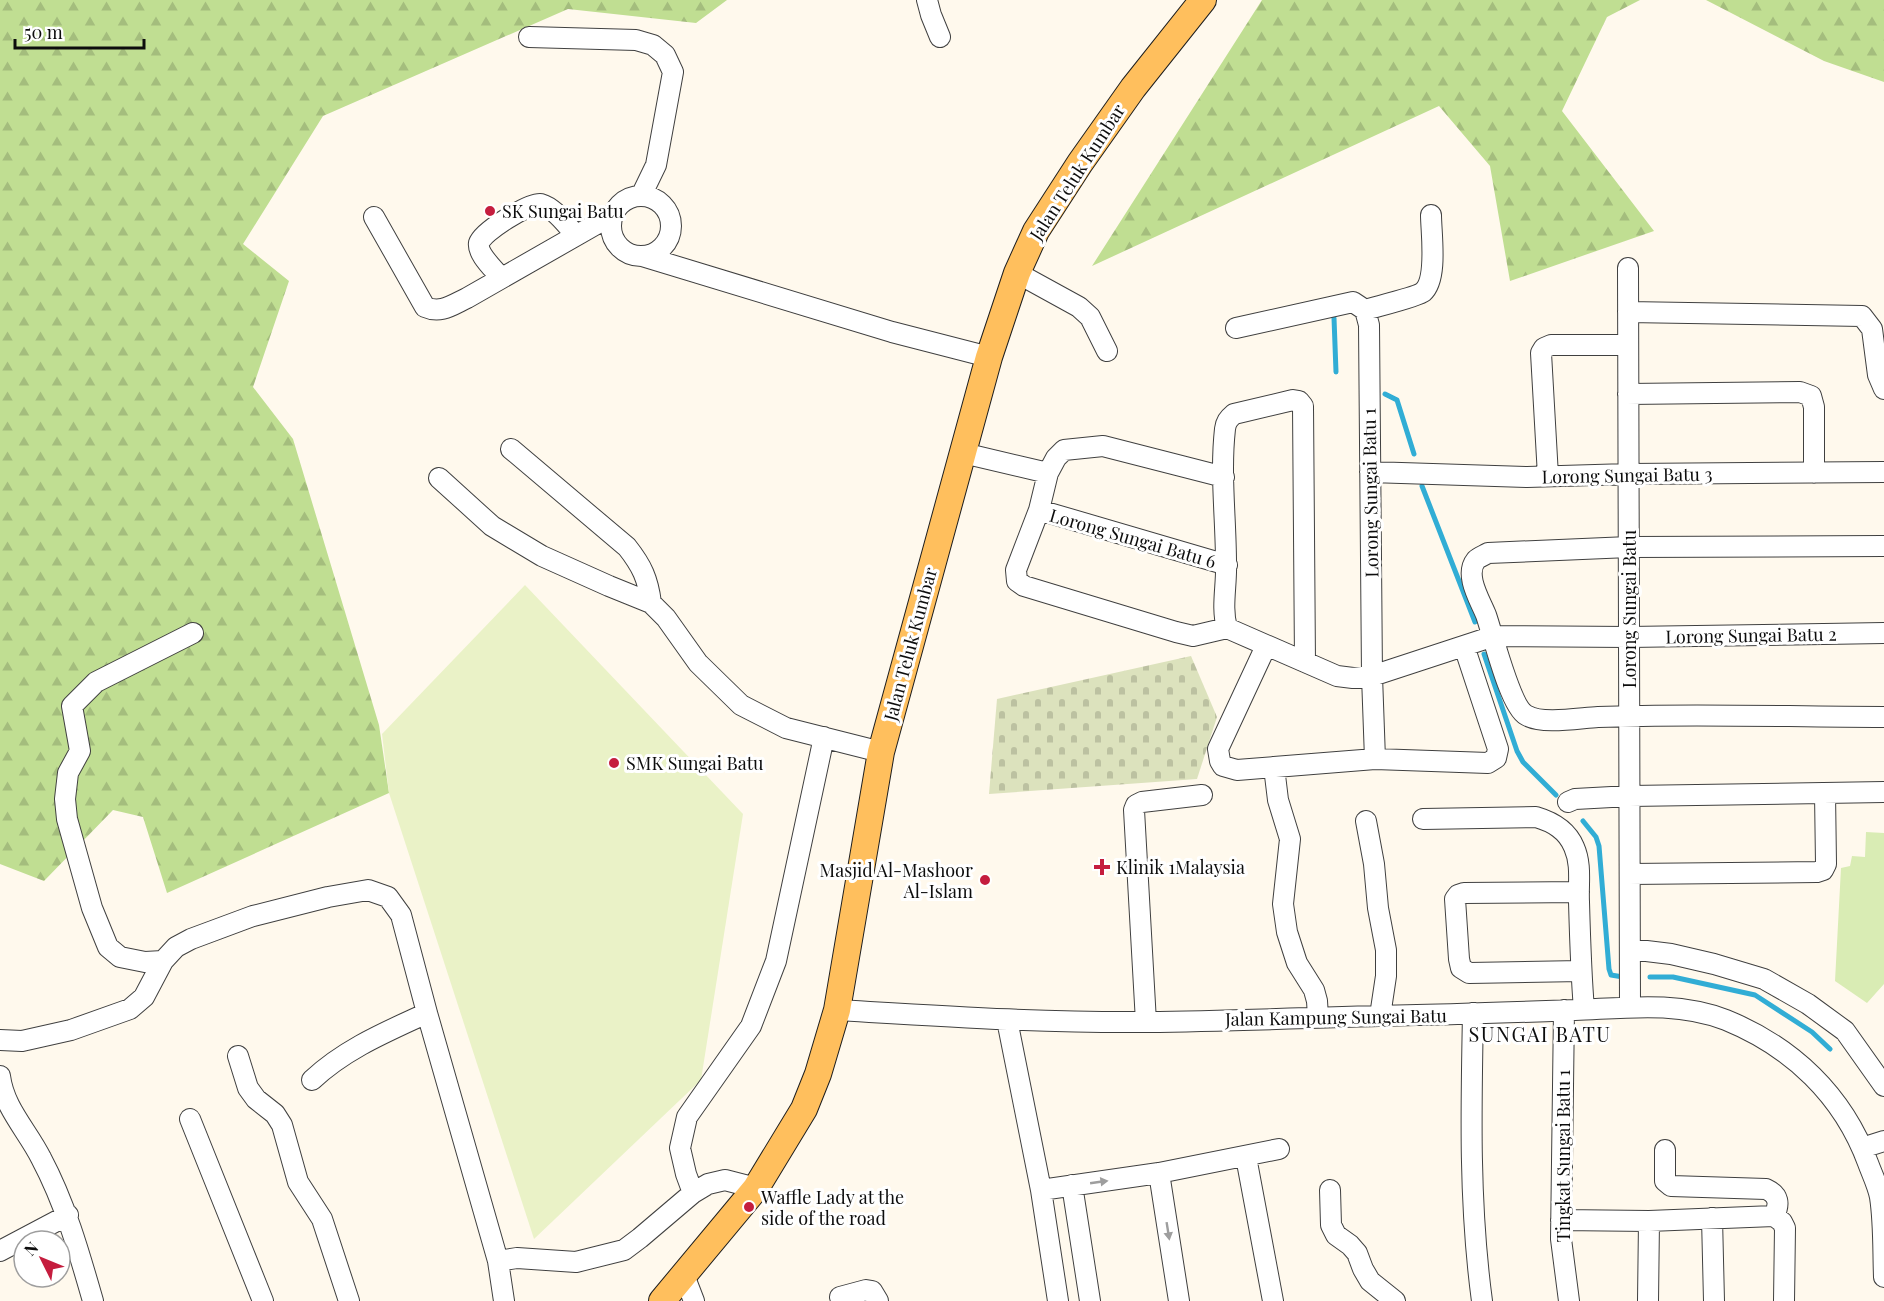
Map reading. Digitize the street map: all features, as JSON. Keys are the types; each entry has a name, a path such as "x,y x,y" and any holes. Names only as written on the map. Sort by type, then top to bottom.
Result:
{"main road":[{"name":"Jalan Teluk Kumbar","path":"662,1301 756,1188 804,1109 819,1074 837,1010 881,752 989,357 1017,273 1036,231 1080,163 1133,88 1203,0"}],"street":[{"path":"927,0 940,37"},
{"path":"528,37 636,40 653,45 665,55 672,72 656,165 641,196"},
{"path":"374,218 425,307 434,311 445,309 467,298 614,214 625,201 641,196 660,202 667,210 671,220 668,240 652,254 642,256"},
{"path":"501,278 481,252 479,243 484,234 526,207 539,203 549,207 576,235"},
{"path":"614,214 611,224 612,234 616,243 632,255 642,256 892,332 989,357"},
{"path":"1236,328 1353,302 1365,310 1422,293 1429,284 1432,269 1431,215"},
{"name":"Lorong Sungai Batu","path":"1628,268 1630,1006"},
{"path":"1017,273 1079,307 1090,317 1107,351"},
{"name":"Lorong Sungai Batu 1","path":"1365,310 1369,325 1372,676 1375,759"},
{"path":"1628,312 1862,315 1872,329 1878,375 1884,389"},
{"path":"1548,476 1541,353 1544,348 1551,345 1628,345"},
{"path":"1628,394 1800,392 1811,396 1814,406 1814,473"},
{"path":"1224,477 1103,446 1064,450 1056,458 1048,473 1039,510 1016,570 1017,580 1024,586 1193,636 1227,628 1224,618 1227,565 1225,428 1228,419 1234,414 1293,400 1299,401 1303,406 1305,662"},
{"path":"511,449 627,547 641,565 649,586 651,603"},
{"path":"963,453 1048,473"},
{"name":"Lorong Sungai Batu 3","path":"1370,472 1548,476 1884,472"},
{"path":"439,478 492,526 542,556 651,603 666,618 698,663 741,705 786,728 881,752"},
{"name":"Lorong Sungai Batu 6","path":"1039,510 1227,565"},
{"path":"1884,546 1629,547 1488,553 1476,560 1471,576 1516,703 1524,715 1556,720 1629,716 1884,717"},
{"name":"Lorong Sungai Batu 2","path":"1227,628 1337,676 1353,678 1372,676 1494,636 1629,637 1884,633"},
{"path":"163,961 146,962 120,957 108,947 92,908 67,819 65,798 68,773 80,750 72,706 96,682 193,633"},
{"path":"1266,646 1218,749 1218,756 1223,766 1229,768 1238,770 1375,759 1488,763 1496,758 1498,749 1464,646"},
{"path":"693,1192 680,1148 687,1117 751,1026 776,960 824,737"},
{"path":"1274,767 1278,800 1290,839 1283,904 1287,932 1297,963 1314,990 1318,1017"},
{"path":"1423,819 1536,818 1560,812 1575,799 1884,792"},
{"path":"1630,874 1817,872 1823,870 1826,864 1825,793"},
{"path":"1146,1022 1134,810 1136,805 1142,802 1202,795"},
{"name":"Tingkat Sungai Batu 1","path":"1560,812 1565,833 1574,847 1580,866 1581,971 1574,1010 1561,1220 1569,1301"},
{"path":"1366,820 1386,950 1386,976 1380,1016"},
{"path":"0,1040 22,1041 71,1030 130,1009 144,997 163,961 176,948 190,939 253,916 328,897 368,890 388,897 401,915 498,1261 504,1301"},
{"path":"1579,892 1458,895 1455,899 1459,959 1461,968 1469,973 1581,971"},
{"path":"1630,949 1671,954 1764,979 1808,1004 1845,1031 1884,1086"},
{"name":"Jalan Kampung Sungai Batu","path":"837,1010 1007,1020 1146,1022 1574,1010 1630,1006 1661,1006 1693,1010 1725,1020 1758,1035 1786,1052 1810,1073 1845,1113 1882,1195 1884,1277"},
{"path":"312,1080 327,1066 353,1049 427,1013"},
{"path":"1473,1013 1471,1168 1476,1255 1482,1301"},
{"path":"1007,1020 1041,1190 1058,1301"},
{"path":"238,1056 248,1088 256,1099 275,1113 282,1125 298,1182 322,1219 349,1301"},
{"path":"0,1076 3,1093 22,1129 41,1157 68,1215 93,1301"},
{"path":"190,1119 262,1301"},
{"path":"1862,1148 1884,1141"},
{"path":"1041,1190 1159,1173 1279,1149"},
{"path":"1665,1150 1665,1181 1671,1186 1766,1189 1777,1197 1778,1208 1774,1216"},
{"path":"1246,1157 1273,1301"},
{"path":"1159,1173 1179,1301"},
{"path":"498,1261 517,1258 576,1262 624,1250 693,1192 708,1184 725,1180 756,1188"},
{"path":"1072,1185 1090,1301"},
{"path":"1330,1190 1331,1225 1336,1235 1358,1253 1370,1281 1395,1301"},
{"path":"0,1251 68,1215"},
{"path":"1561,1220 1650,1221 1774,1216 1782,1222 1785,1228 1784,1301"},
{"path":"1712,1218 1714,1301"},
{"path":"1648,1301 1650,1221"},
{"path":"684,1275 694,1301"},
{"path":"840,1297 866,1290 872,1291 878,1301"}],"green space":[{"path":"0,0 727,0 696,23 568,9 323,116 243,244 289,281 253,387 293,439 379,725 389,793 167,893 143,817 113,810 44,881 0,864"},
{"path":"1262,0 1640,0 1607,17 1562,111 1654,231 1510,281 1490,166 1439,106 1092,266"},
{"path":"1706,0 1884,0 1884,82 1824,61"},
{"path":"525,585 743,814 701,1080 534,1239 389,793 382,734"},
{"path":"1191,656 1217,717 1197,779 989,794 997,699"},
{"path":"1866,832 1884,833 1884,984 1867,1003 1835,981 1841,868 1850,866 1852,856 1865,857"}],"waterway":[{"path":"1334,318 1336,372"},
{"path":"1385,394 1397,400 1414,454"},
{"path":"1422,486 1475,622"},
{"path":"1484,654 1517,751 1523,762 1556,795"},
{"path":"1583,821 1596,837 1599,846 1609,969 1611,975 1623,977"},
{"path":"1650,977 1673,977 1755,995 1812,1032 1830,1049"}],"place":[{"name":"SK Sungai Batu","path":"490,211"},
{"name":"SMK Sungai Batu","path":"614,763"},
{"name":"Klinik 1Malaysia","path":"1102,867"},
{"name":"Masjid Al-Mashoor Al-Islam","path":"985,880"},
{"name":"Waffle Lady at the side of the road","path":"749,1207"}],"district":[{"name":"SUNGAI BATU","path":"1540,1033"}]}
